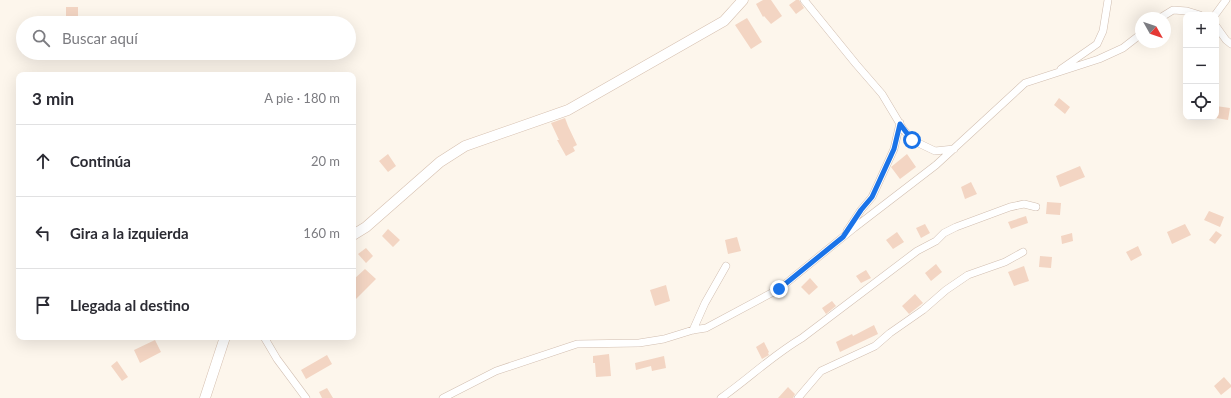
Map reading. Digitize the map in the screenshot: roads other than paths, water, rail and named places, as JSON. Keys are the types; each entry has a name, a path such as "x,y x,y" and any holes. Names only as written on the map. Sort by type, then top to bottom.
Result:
{"street":[{"path":"356,233 366,227 440,162 465,146 568,110 724,21 743,0"},
{"path":"804,0 882,94 900,124 912,140 935,151 954,149"},
{"path":"1054,73 1097,44 1102,31 1108,0"},
{"path":"1217,12 1226,0"},
{"path":"1170,12 1173,10 1190,12"},
{"path":"1219,30 1231,44"},
{"path":"443,398 496,371 577,344 639,343 664,339 693,330 706,328 779,289 936,165 1025,83 1099,59 1123,48 1135,39"},
{"path":"843,237 861,210 872,197 894,149 900,124"},
{"path":"721,398 783,349 802,338 917,251 936,241 944,233 1010,207 1024,204 1036,207"},
{"path":"798,398 821,371 875,346 890,333 923,310 946,290 968,275 1005,262 1023,252"},
{"path":"693,330 705,303 726,266"},
{"path":"205,398 224,340"},
{"path":"266,340 277,359 306,398"}]}
